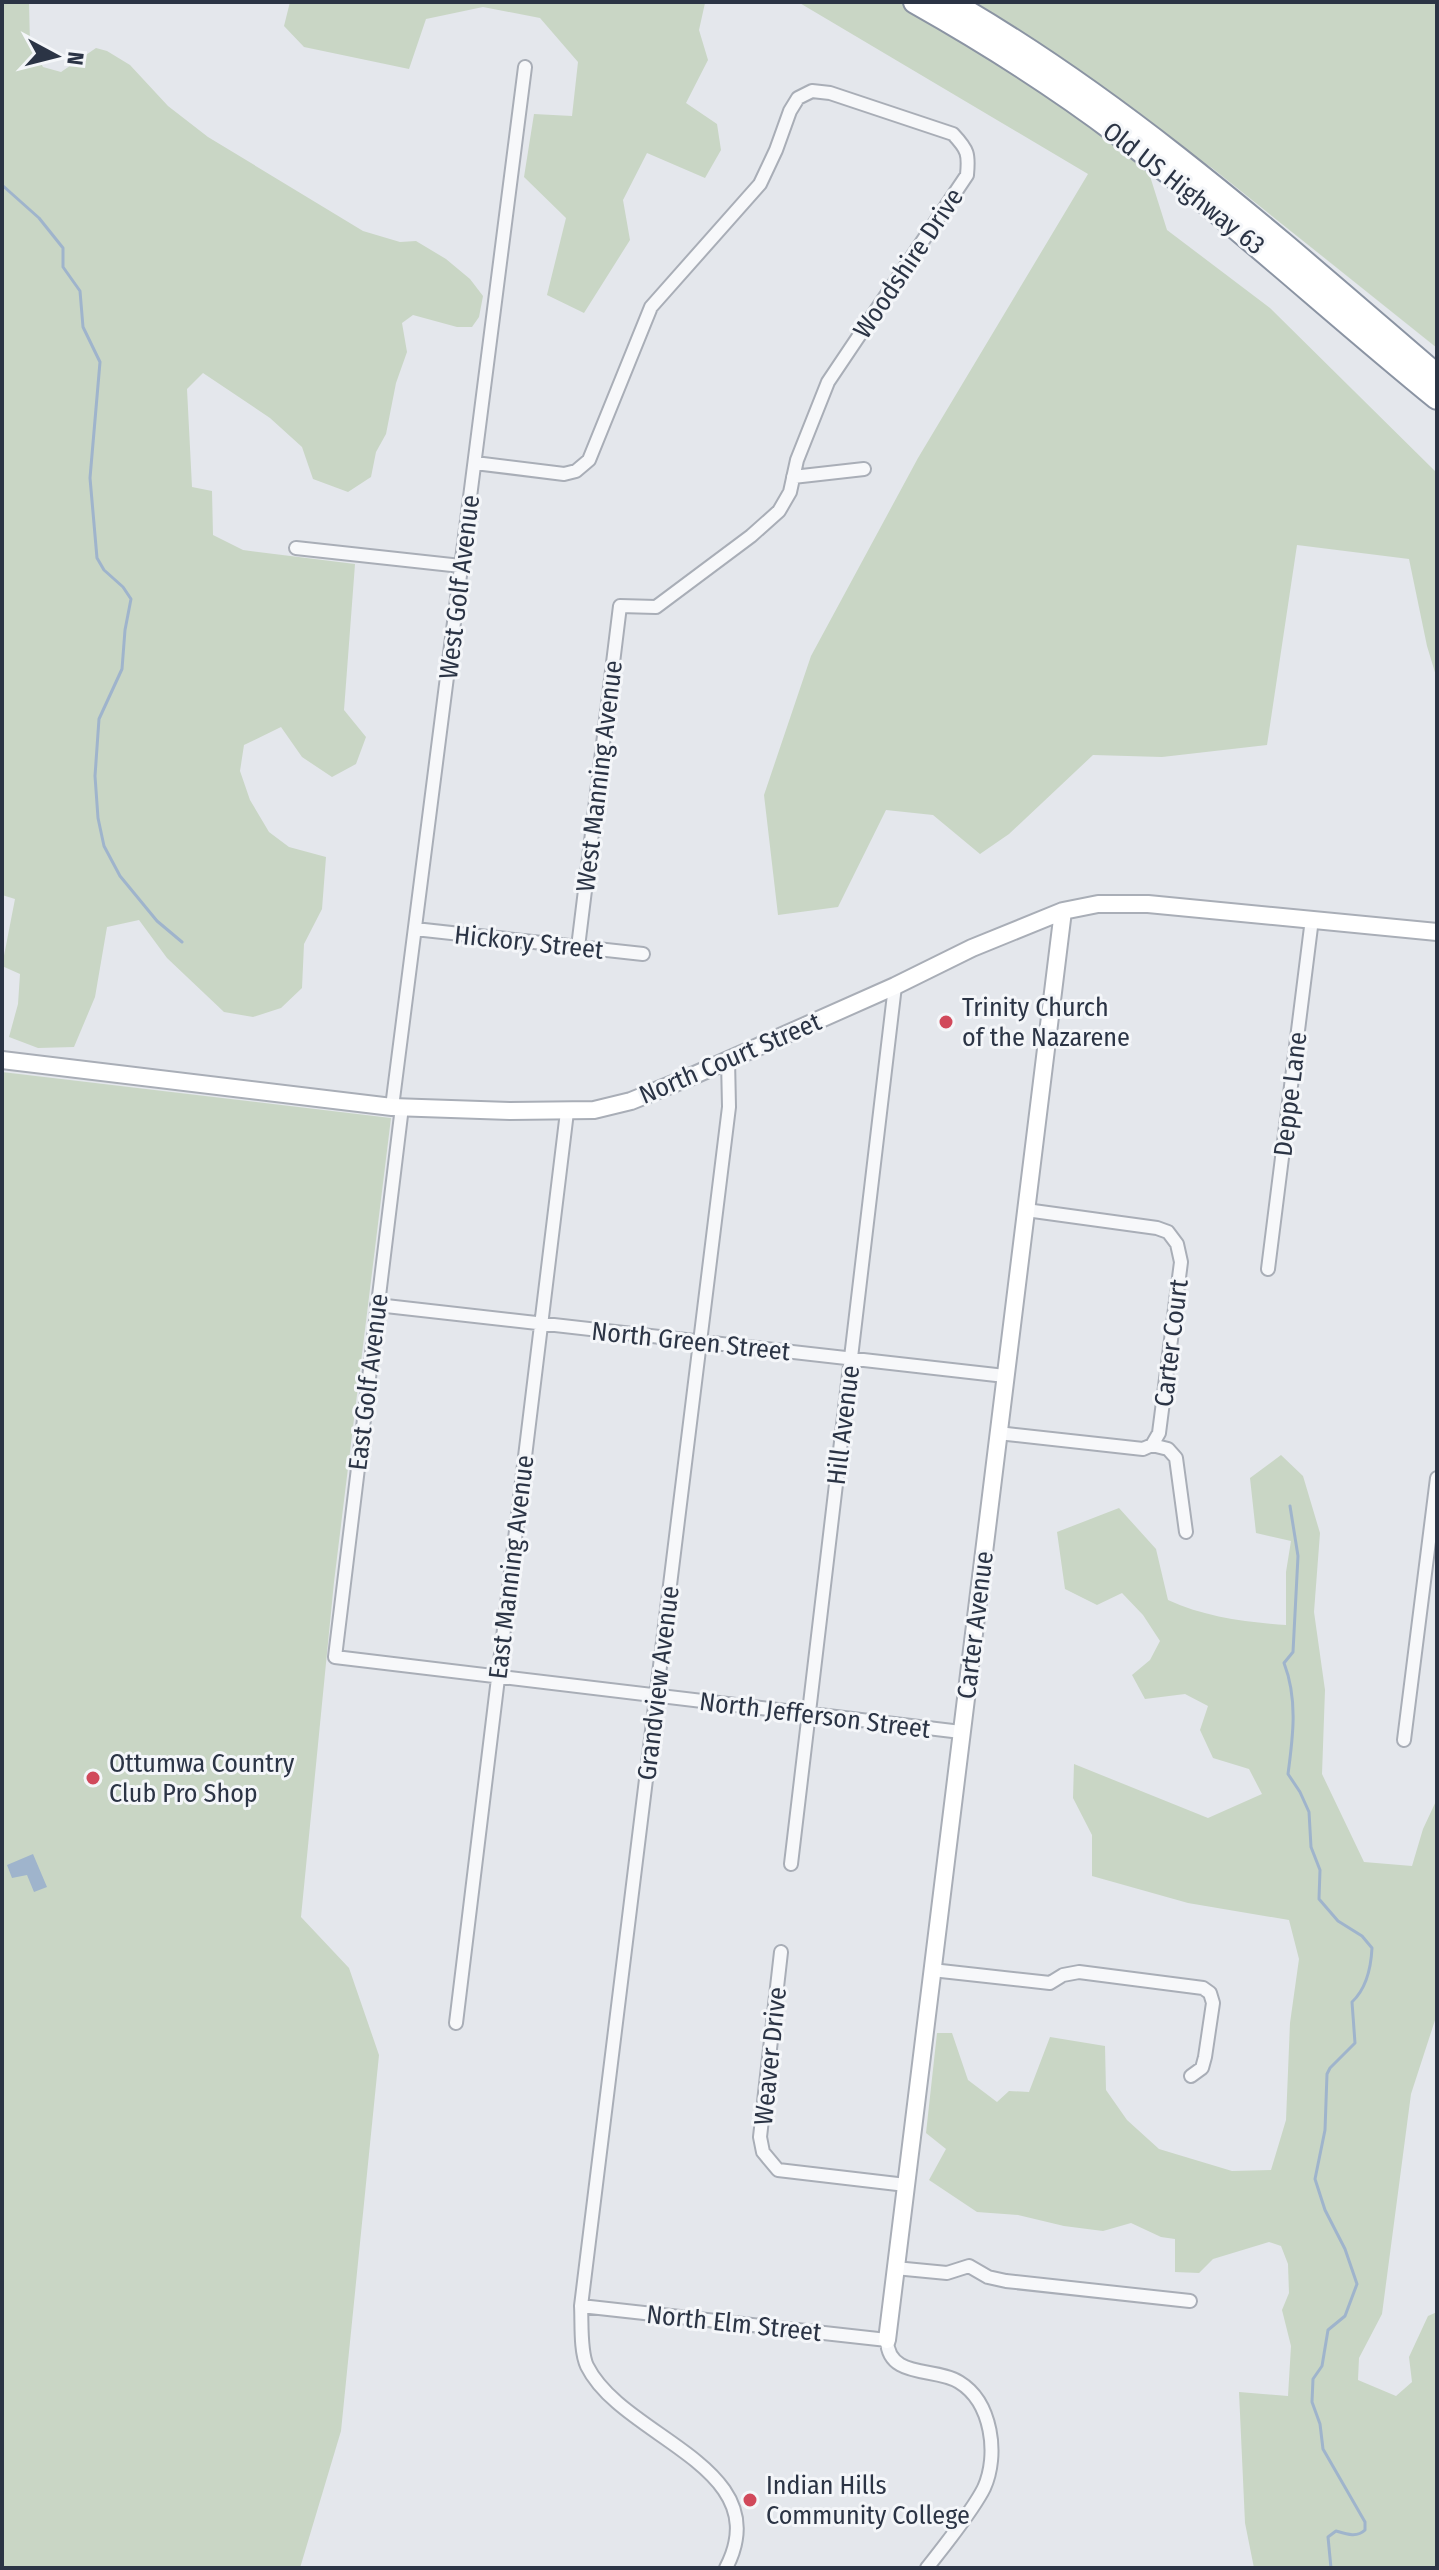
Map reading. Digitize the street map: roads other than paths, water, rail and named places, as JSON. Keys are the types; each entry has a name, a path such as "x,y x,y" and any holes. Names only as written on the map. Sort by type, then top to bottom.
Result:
{"highway":[{"name":"Old US Highway 63","path":"915,2 986,42 1118,134 1300,281 1437,398"},
{"path":"950,2 1143,130 1437,376"}],"main road":[{"name":"North Court Street","path":"2,1060 397,1107 567,1112 594,1110 631,1101 895,986 972,948 1063,911 1098,904 1134,903 1437,932"},
{"name":"Carter Avenue","path":"887,2340 1063,911"}],"street":[{"name":"West Golf Avenue","path":"397,1107 415,929 525,67"},
{"name":"Woodshire Drive","path":"475,463 564,474 576,471 589,460 651,307 760,184 798,98 812,91 830,93 953,134 969,155 967,175 828,382 797,460 790,492 779,511 751,536 656,607 620,606"},
{"path":"793,477 864,469"},
{"path":"296,548 461,566"},
{"name":"West Manning Avenue","path":"578,947 620,606"},
{"name":"Deppe Lane","path":"1268,1269 1312,919"},
{"name":"Hickory Street","path":"415,929 643,954"},
{"name":"Hill Avenue","path":"791,1864 895,986"},
{"name":"Grandview Avenue","path":"726,2568 736,2549 737,2534 735,2513 723,2484 638,2419 597,2381 586,2364 581,2306 729,1107 728,1059"},
{"name":"East Golf Avenue","path":"335,1657 397,1107"},
{"name":"East Manning Avenue","path":"456,2023 567,1112"},
{"name":"Carter Court","path":"998,1433 1143,1449 1152,1445 1159,1433 1168,1369 1181,1262 1177,1244 1168,1232 1026,1210"},
{"name":"North Green Street","path":"377,1305 1005,1376"},
{"path":"1152,1445 1168,1449 1176,1458 1186,1532"},
{"path":"1404,1740 1437,1478"},
{"name":"North Jefferson Street","path":"335,1657 961,1732"},
{"name":"Weaver Drive","path":"781,1952 760,2137 763,2152 778,2170 906,2185"},
{"path":"932,1970 1050,1983 1063,1975 1079,1972 1203,1988 1210,1993 1213,2003 1202,2068 1191,2076"},
{"path":"895,2268 947,2273 969,2266 988,2277 1006,2281 1190,2301"},
{"name":"North Elm Street","path":"581,2306 887,2340"},
{"path":"887,2340 887,2352 891,2359 916,2370 959,2382 976,2398 990,2434 991,2453 984,2488 927,2568"}],"water":[{"path":"33,1854 47,1887 34,1892 27,1875 12,1878 7,1865"}],"waterway":[{"path":"2,185 39,218 63,248 63,267 80,291 83,327 100,362 90,478 97,558 131,599 122,669 99,719 95,776 98,818 104,846 120,876 157,921 182,942"},
{"path":"1290,1506 1298,1556 1293,1652 1284,1663 1293,1704 1288,1774 1309,1812 1311,1847 1320,1870 1319,1899 1338,1921 1362,1936 1372,1948 1367,1977 1352,2002 1355,2043 1327,2074 1325,2130 1315,2179 1357,2284 1345,2316 1328,2330 1322,2366 1313,2379 1312,2402 1320,2424 1323,2449 1365,2522 1365,2530 1358,2534 1336,2531 1328,2537 1331,2568"}],"place":[{"name":"Trinity Church of the Nazarene","path":"946,1022"},
{"name":"Ottumwa Country Club Pro Shop","path":"93,1778"},
{"name":"Indian Hills Community College","path":"750,2500"}]}
